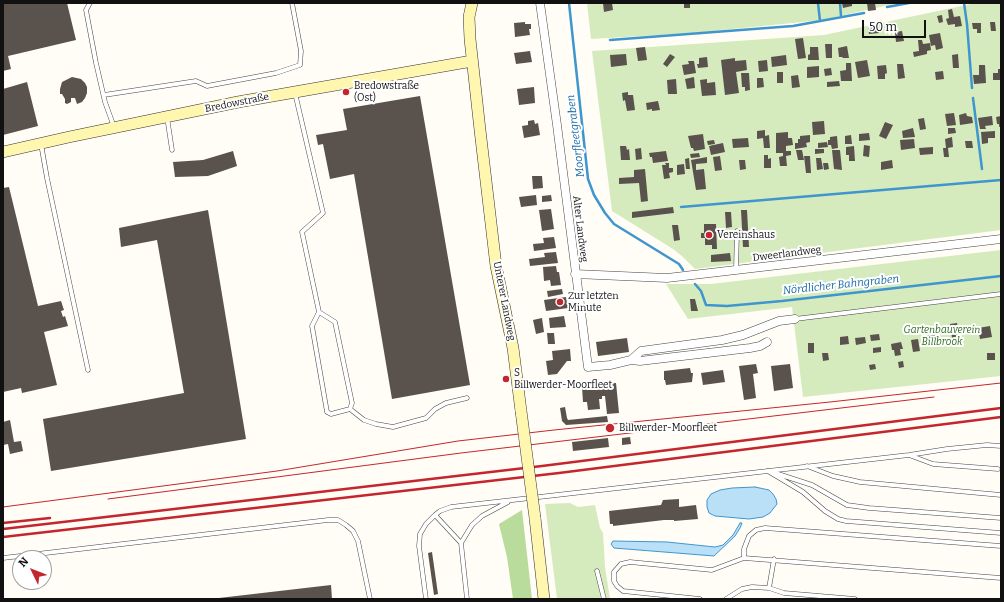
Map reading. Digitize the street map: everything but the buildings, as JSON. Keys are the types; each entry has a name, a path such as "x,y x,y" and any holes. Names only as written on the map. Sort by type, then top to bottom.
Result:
{"main road":[{"name":"Unterer Landweg","path":"472,3 469,18 469,29 496,266 513,348 544,599"},
{"name":"Bredowstraße","path":"3,152 167,116 472,61"}],"street":[{"name":"Alter Landweg","path":"540,3 588,367 630,360 640,361 750,348 760,346 767,342"},
{"name":"Dweerlandweg","path":"575,274 667,278 1001,239"},
{"name":"Alter Landweg","path":"630,360 641,351 722,340 743,335 779,321 795,319"}],"lane":[{"path":"90,3 86,10 96,63 114,127"},
{"path":"104,95 196,81 207,86 276,73 300,65 301,51 292,3"},
{"path":"295,92 323,213 302,232 319,312 312,326 327,412 331,414 350,409"},
{"path":"167,116 172,150"},
{"path":"41,143 47,178 88,370"},
{"path":"736,231 736,270"},
{"path":"795,319 1001,294"},
{"path":"319,312 335,322 352,403 350,409"},
{"path":"350,409 364,420 376,424 393,426 426,418 435,409 446,403 467,398"},
{"path":"426,599 419,539 421,530 440,511 451,507 909,455 947,449 986,445 1001,446"},
{"path":"909,455 934,464 998,470"},
{"path":"807,466 833,476 860,482 1001,495"},
{"path":"767,470 812,485 847,505 1001,518"},
{"path":"767,470 803,492 825,511 838,519 846,521 1001,533"},
{"path":"467,599 462,543 472,525 482,516 510,501"},
{"path":"435,515 462,543"},
{"path":"3,558 338,520 346,524 353,531 358,541 370,599"},
{"path":"744,558 744,549 749,536 756,530 765,528 1001,546"},
{"path":"700,599 623,591 615,583 613,576 614,572 621,564 630,562 712,570 744,558 1001,578"},
{"path":"770,588 774,560"},
{"path":"597,571 604,599"},
{"path":"726,599 747,587 770,588 784,593 856,599"}],"green space":[{"path":"587,3 898,3 822,20 693,33 591,39"},
{"path":"976,3 1001,3 1001,230 695,269 673,249 612,211 592,51 824,35"},
{"name":"Gartenbauverein Billbrook","path":"1001,250 1001,376 803,397 792,307 688,319 666,284 711,284"},
{"path":"570,503 578,507 595,505 600,528 603,533 605,567 610,599 557,599 545,504"},
{"path":"522,510 532,599 513,599 507,557 499,524"}],"water":[{"path":"755,487 769,490 776,499 777,504 770,513 763,517 749,519 715,516 709,513 707,500 711,494 720,490 732,488"},
{"path":"740,523 742,523 735,536 714,556 614,548 611,544 613,541 667,542 715,547 723,545 733,535"}],"waterway":[{"name":"Moorfleetgraben","path":"569,3 588,179 594,195 614,224 679,264 683,270"},
{"path":"818,3 820,21"},
{"path":"840,3 841,16"},
{"path":"887,7 909,3"},
{"path":"964,3 972,88"},
{"path":"610,40 793,26 864,13"},
{"path":"973,98 982,169"},
{"path":"681,207 1001,180"},
{"name":"Nördlicher Bahngraben","path":"695,284 701,291 706,305 727,306 1001,276"}],"tram line":[{"path":"3,507 277,471 458,441 1001,383"},
{"path":"108,499 461,453 934,397"}],"railway":[{"path":"3,529 542,466 1001,408"},
{"path":"3,537 559,473 1001,417"},
{"path":"3,523 50,518"}],"place":[{"name":"Bredowstraße (Ost)","path":"346,92"},
{"name":"Vereinshaus","path":"709,235"},
{"name":"Zur letzten Minute","path":"560,302"},
{"name":"S Billwerder-Moorfleet","path":"506,379"},
{"name":"Billwerder-Moorfleet","path":"610,428"}]}
